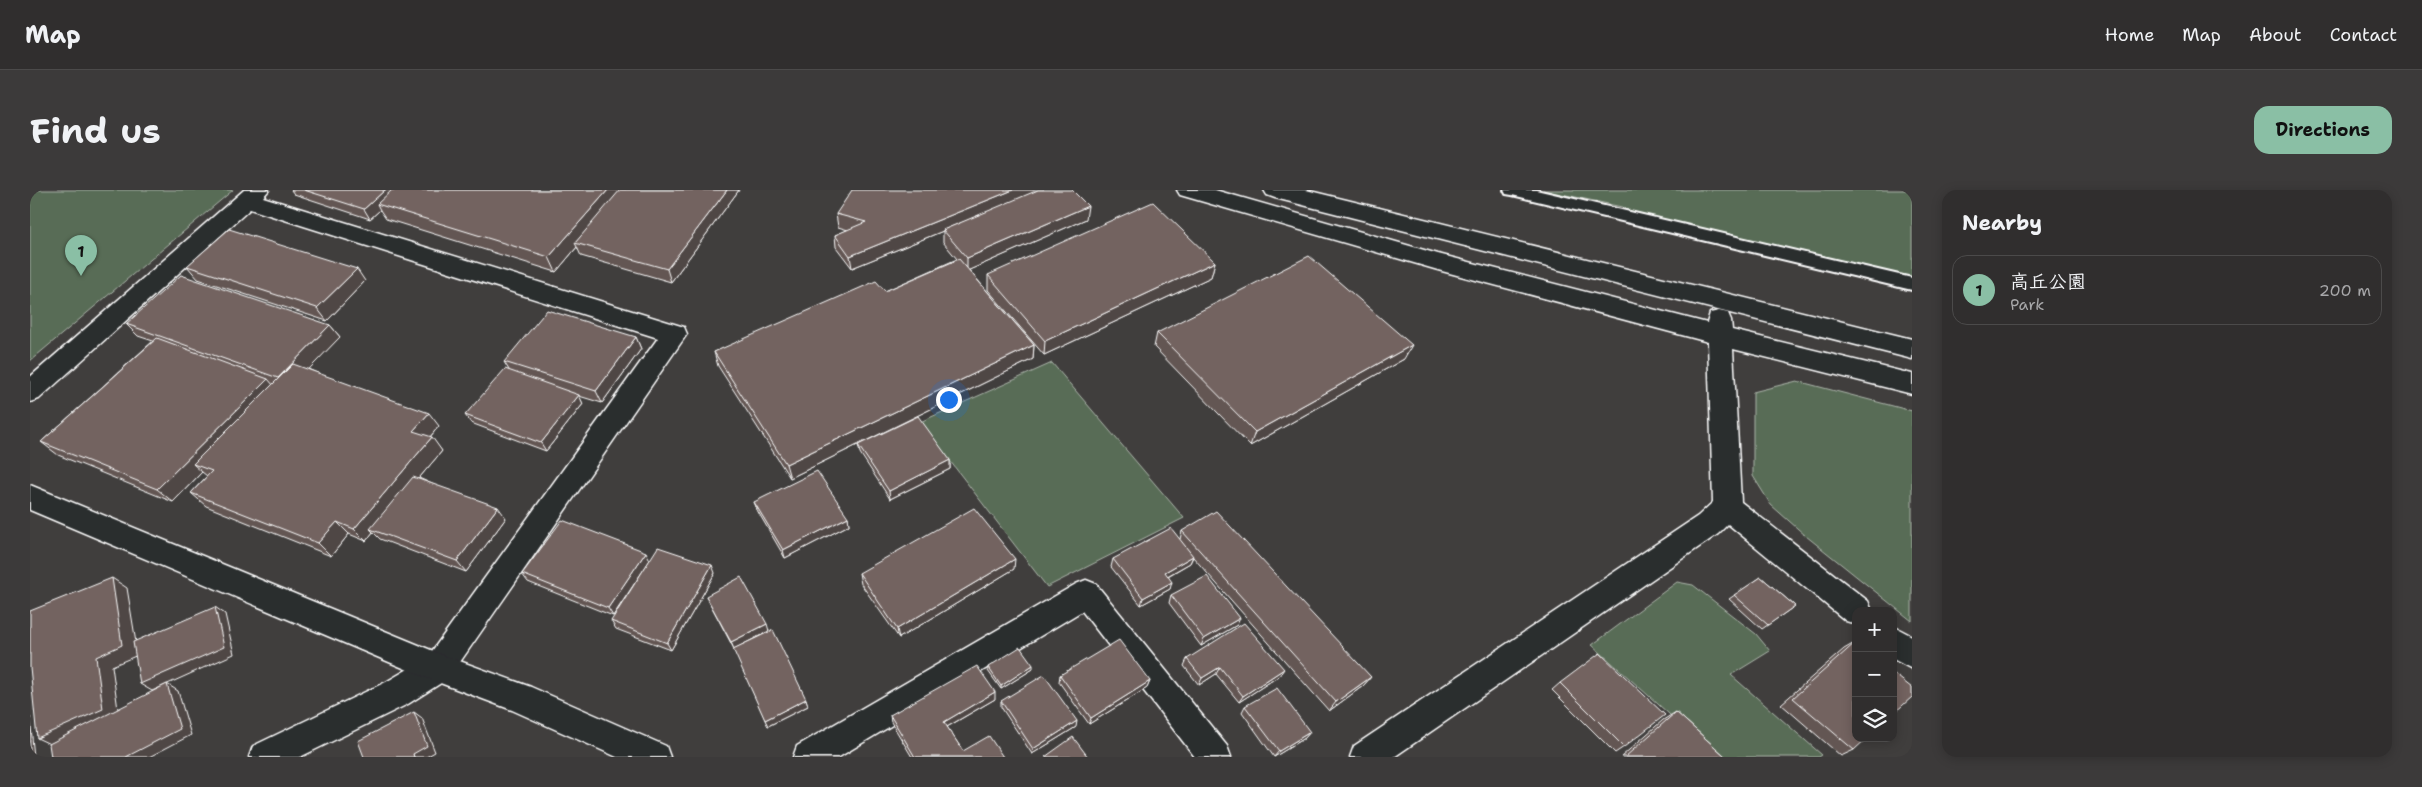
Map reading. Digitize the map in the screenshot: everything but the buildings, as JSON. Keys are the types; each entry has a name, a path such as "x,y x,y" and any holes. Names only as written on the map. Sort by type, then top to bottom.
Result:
{"street":[{"path":"1188,190 1438,262 1719,336 1912,384"},
{"path":"1275,190 1912,349"},
{"path":"30,392 252,195 675,334 438,668 397,693 265,757"},
{"path":"1366,757 1708,525 1727,507 1728,483 1719,336 1720,301"},
{"path":"30,497 438,668 520,698 654,757"},
{"path":"1727,507 1852,607"},
{"path":"809,757 1086,593 1215,757"},
{"path":"1897,643 1912,655"}],"lane":[{"path":"1512,190 1912,284"}],"green space":[{"path":"30,190 233,190 30,361"},
{"path":"1543,190 1912,190 1912,280 1640,216 1622,207"},
{"path":"1052,363 1184,518 1047,587 920,422"},
{"path":"1797,381 1912,411 1912,621 1897,607 1895,607 1806,536 1771,505 1753,476 1753,392"},
{"path":"1677,582 1693,585 1756,634 1770,651 1731,675 1822,755 1819,757 1717,757 1592,645"}],"place":[{"name":"高丘公園","path":"81,276"}]}
